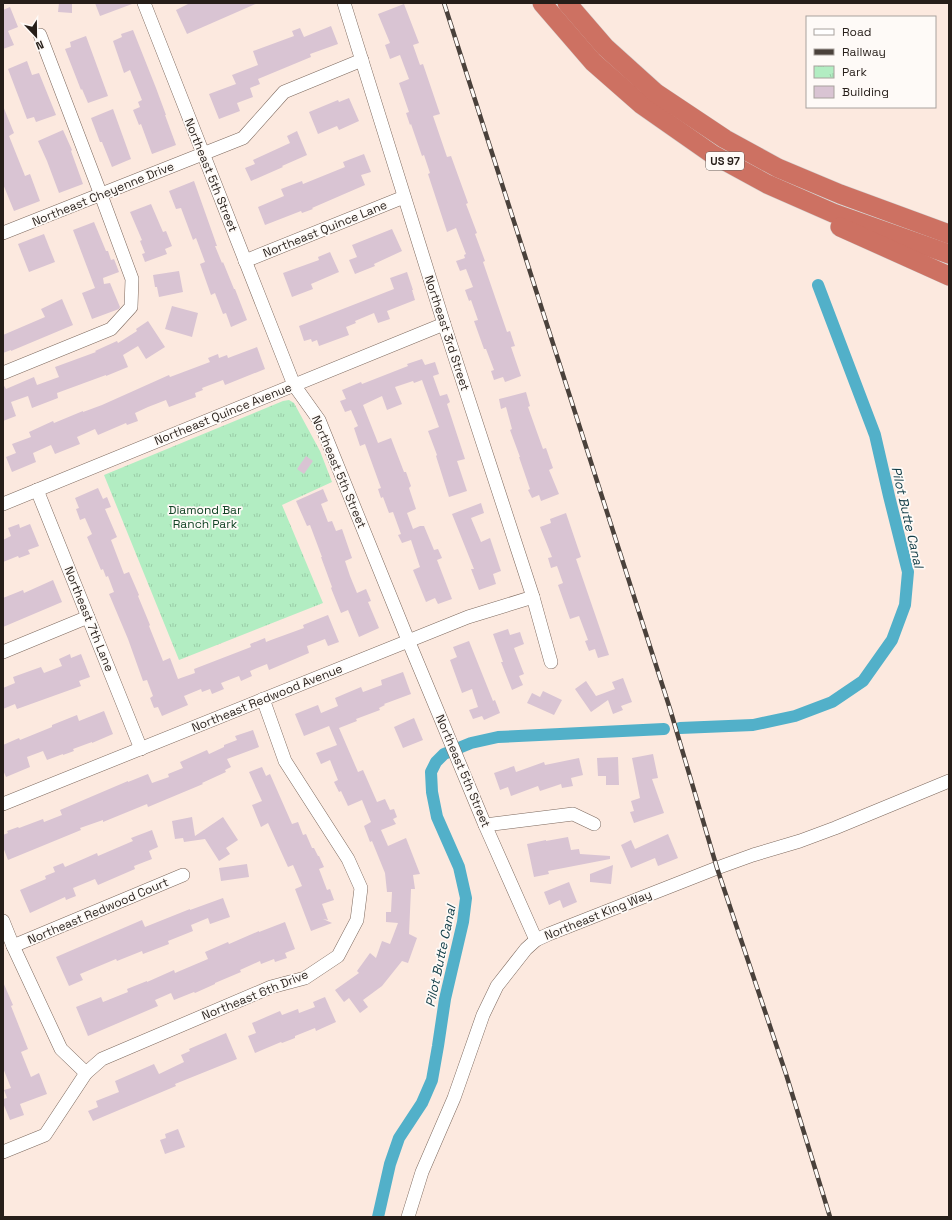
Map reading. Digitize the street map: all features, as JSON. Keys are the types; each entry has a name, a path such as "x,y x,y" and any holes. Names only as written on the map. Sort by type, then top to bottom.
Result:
{"highway":[{"name":"US 97","path":"542,3 593,62 642,105 712,154 767,184 833,212 949,254"},
{"name":"US 97","path":"567,3 605,47 656,92 725,139 778,168 840,194 949,234"},
{"path":"767,184 828,221 949,276"},
{"path":"896,215 949,228"}],"street":[{"name":"Northeast 5th Street","path":"144,3 294,385 319,420 485,825 536,940"},
{"name":"Northeast 3rd Street","path":"344,3 444,324 533,597 551,662"},
{"path":"3,372 111,329 131,307 132,279 40,35"},
{"name":"Northeast Cheyenne Drive","path":"4,231 101,195 243,138 284,92 362,60"},
{"name":"Northeast Quince Lane","path":"245,261 404,197"},
{"name":"Northeast Quince Avenue","path":"3,504 444,324"},
{"name":"Northeast 7th Lane","path":"37,490 141,749"},
{"name":"Northeast Redwood Avenue","path":"3,804 468,616 533,597"},
{"path":"3,652 88,617"},
{"name":"Northeast 6th Drive","path":"3,1152 45,1135 86,1073 102,1059 271,987 305,978 338,956 358,920 361,888 348,859 285,760 263,699"},
{"name":"Northeast King Way","path":"408,1217 422,1172 454,1098 483,1015 497,986 536,940 717,868 835,828 949,781"},
{"path":"485,825 573,814 594,824"},
{"name":"Northeast Redwood Court","path":"13,946 183,875"},
{"path":"3,921 13,946 61,1049 86,1073"}],"green space":[{"name":"Diamond Bar Ranch Park","path":"289,400 294,403 320,451 332,482 282,505 323,603 179,660 104,475 283,401"}],"building":[{"path":"59,3 72,3 72,13 58,12"},
{"path":"95,3 131,3 132,4 100,16"},
{"path":"190,3 258,3 187,34 176,10"},
{"path":"404,4 419,43 413,45 420,65 423,64 440,114 433,116 447,157 451,156 468,203 466,204 477,233 475,234 485,261 483,262 507,332 510,331 515,346 511,347 521,376 505,382 503,377 494,380 491,371 494,370 486,349 484,349 474,321 478,320 471,300 469,301 465,290 473,287 466,269 460,271 456,261 465,258 464,255 466,254 456,228 447,232 428,174 430,173 424,155 422,156 406,113 409,112 399,83 409,79 400,55 390,59 385,45 390,43 378,14"},
{"path":"10,7 18,27 8,31 14,45 3,49 3,10"},
{"path":"331,26 338,44 310,54 311,57 258,79 260,84 250,88 253,97 237,103 240,111 219,119 209,94 236,84 232,75 258,65 253,51 294,36 292,31 300,28 304,37"},
{"path":"133,30 156,88 176,145 152,154 141,124 139,125 133,110 140,107 138,102 142,100 130,70 124,73 113,41 122,37 121,34"},
{"path":"86,36 108,96 88,103 82,89 81,90 65,49 71,47 70,42"},
{"path":"27,61 32,75 39,73 56,115 36,122 34,117 27,119 8,69"},
{"path":"349,98 359,121 339,130 337,126 318,134 309,112 338,100 339,102"},
{"path":"3,106 14,133 9,136 25,176 30,174 40,201 14,211 3,184"},
{"path":"113,109 131,159 112,167 91,118"},
{"path":"63,130 72,150 71,151 83,184 59,193 38,141"},
{"path":"297,131 307,155 251,181 245,168 255,164 253,160 290,143 287,136"},
{"path":"364,154 371,172 361,175 365,185 312,208 313,209 302,213 301,211 265,225 258,207 284,196 281,189 302,181 303,184 345,167 343,162"},
{"path":"194,181 217,246 215,246 235,289 247,320 231,327 226,313 223,314 215,293 211,295 200,264 205,262 196,238 193,240 181,208 176,209 169,191"},
{"path":"151,204 163,232 166,231 172,246 165,249 167,254 145,262 142,254 145,253 140,241 142,240 130,212"},
{"path":"94,222 106,251 108,251 111,260 114,259 119,272 103,278 104,284 110,283 120,307 119,309 92,319 82,293 95,288 73,230"},
{"path":"392,229 402,251 374,264 375,266 355,274 349,260 357,257 352,245"},
{"path":"44,234 55,262 29,272 18,244"},
{"path":"330,252 339,272 311,284 313,289 292,297 283,273 319,260 318,257"},
{"path":"179,271 183,292 159,297 157,287 155,287 153,275"},
{"path":"407,272 415,300 387,311 390,319 378,323 374,313 355,321 356,323 346,327 349,335 319,346 317,340 312,342 311,339 304,341 299,326 394,289 390,278"},
{"path":"62,299 73,325 3,353 3,335 45,317 41,309"},
{"path":"172,306 198,313 192,337 165,329"},
{"path":"148,321 165,347 146,359 138,346 123,355 128,367 57,393 58,398 32,408 28,396 11,402 16,416 3,421 3,384 6,389 34,377 37,385 59,377 55,367 96,352 95,351 117,341 118,343 137,331 136,329"},
{"path":"257,347 265,369 225,385 223,380 202,388 203,390 195,393 196,397 169,407 166,400 148,407 135,413 138,421 127,425 126,423 98,435 95,429 77,437 80,444 55,454 51,445 33,453 36,462 12,472 6,457 16,453 12,444 31,437 29,432 53,421 54,423 102,405 169,375 170,377 210,362 208,358 218,354 219,358 227,355 228,358"},
{"path":"422,359 425,365 435,362 439,374 433,376 440,396 447,394 450,402 447,404 465,459 457,461 467,491 449,497 436,456 437,455 428,431 439,427 422,380 414,383 413,381 395,387 402,404 387,410 382,396 363,405 378,443 391,438 404,472 406,472 411,486 409,488 416,509 407,513 413,529 424,526 434,550 438,549 442,558 437,560 452,599 438,604 435,598 426,602 413,570 420,567 411,540 402,543 398,535 401,534 393,512 389,513 383,497 381,498 378,489 381,488 365,444 360,446 354,428 358,426 351,410 345,412 340,401 346,399 342,390 361,382 362,384"},
{"path":"526,392 530,406 528,407 543,449 546,448 553,468 549,470 559,494 541,501 539,495 532,498 528,490 530,489 510,430 512,429 506,407 501,409 499,399"},
{"path":"306,456 313,461 304,474 297,469"},
{"path":"98,488 103,499 107,497 111,507 105,509 117,537 111,540 124,574 129,572 163,661 170,658 178,679 195,673 194,669 251,647 250,644 265,638 266,642 304,628 303,625 328,615 339,642 328,646 325,639 307,646 309,653 269,670 267,664 250,671 252,676 241,681 239,676 221,683 224,689 212,694 210,689 202,692 201,689 184,696 188,705 162,716 158,707 154,708 150,698 153,696 147,680 143,681 128,639 109,594 114,592 108,576 106,577 103,569 101,570 87,537 92,534 85,518 80,520 76,509 79,508 75,498"},
{"path":"323,489 328,501 321,504 328,522 332,521 336,531 342,529 352,558 345,561 350,576 357,593 366,589 371,601 368,602 379,628 359,637 348,610 341,613 310,525 307,526 296,501"},
{"path":"481,503 484,513 471,518 481,542 490,538 501,571 493,574 496,584 479,590 471,569 474,569 452,514"},
{"path":"566,513 581,557 576,559 609,655 598,658 595,649 589,651 585,641 588,640 579,616 570,619 558,585 563,583 557,566 551,568 548,558 552,557 540,527 551,523 550,519"},
{"path":"19,524 20,528 30,524 39,546 28,550 30,554 19,558 18,556 3,562 3,540 11,536 8,528"},
{"path":"53,580 62,602 3,627 3,598 23,590 24,593"},
{"path":"508,629 510,635 520,632 524,644 514,648 524,674 519,676 523,685 512,690 501,662 503,662 493,634"},
{"path":"469,641 493,701 495,700 500,713 484,720 482,716 473,719 469,710 478,707 472,689 462,693 450,660 457,657 453,647"},
{"path":"70,654 71,658 81,654 90,677 79,681 81,686 17,709 15,704 3,709 3,688 15,683 13,677 41,667 44,673 62,666 59,659"},
{"path":"403,672 411,694 384,704 385,705 379,708 380,710 356,719 357,721 339,728 358,772 363,770 377,802 385,799 390,810 394,809 397,817 393,819 396,824 381,830 388,846 406,838 420,874 413,875 415,889 411,889 409,934 417,938 408,963 402,961 382,986 363,1000 368,1007 360,1013 349,998 344,1002 335,990 359,973 357,971 370,953 376,958 382,941 390,944 398,923 386,922 386,912 391,912 392,892 387,892 385,873 364,826 371,822 362,800 348,806 341,791 339,792 334,782 338,780 330,760 321,764 316,753 337,745 329,726 304,736 295,714 318,705 321,713 338,706 335,698 361,687 363,692 382,685 381,680"},
{"path":"623,678 632,702 621,706 623,710 613,714 608,700 591,712 575,689 586,681 596,696 615,689 612,682"},
{"path":"543,691 562,700 554,715 527,703 532,693 540,697"},
{"path":"104,711 113,734 73,749 74,751 47,760 43,751 27,757 30,767 6,777 3,770 3,745 19,738 20,740 77,715 79,721"},
{"path":"414,718 423,740 403,748 394,727"},
{"path":"253,730 259,747 227,759 231,767 225,770 226,772 202,783 203,784 148,807 147,804 103,822 103,820 80,828 81,830 8,860 3,847 3,835 8,833 7,831 43,819 44,822 62,815 60,810 148,774 152,783 169,777 168,774 183,768 180,762 207,750 209,754 224,747 224,745 237,740 235,736"},
{"path":"653,754 658,778 652,779 664,813 634,823 630,812 634,811 631,801 640,798 632,758"},
{"path":"618,757 619,785 606,785 606,776 598,776 597,758"},
{"path":"579,758 583,775 571,778 573,786 562,788 561,784 540,791 538,786 511,796 508,787 500,790 494,773 514,766 516,772 544,762 545,765"},
{"path":"262,767 266,776 270,774 292,824 298,822 303,835 306,834 312,848 314,848 319,856 324,867 319,869 327,890 330,889 334,900 322,904 328,920 323,919 332,923 311,931 295,889 302,886 293,865 288,867 268,823 261,827 252,805 262,801 249,772"},
{"path":"192,817 195,836 223,817 238,840 226,848 230,854 219,861 205,839 184,842 183,838 175,839 172,821"},
{"path":"152,830 158,847 149,851 152,859 134,866 135,869 98,885 95,879 73,888 76,896 66,900 65,897 30,913 20,890 46,879 45,876 55,872 53,867 63,863 65,867 97,853 98,856 133,841 131,838"},
{"path":"668,834 678,858 658,866 655,858 631,868 621,845 631,840 635,849"},
{"path":"568,837 571,850 579,849 580,854 610,856 610,859 548,871 549,874 534,877 527,844"},
{"path":"247,864 249,877 221,881 219,868"},
{"path":"613,865 611,884 590,882 590,874"},
{"path":"569,882 577,902 563,908 560,900 549,905 544,892"},
{"path":"223,898 230,917 210,924 208,918 191,925 193,931 168,941 169,944 143,954 142,951 117,961 116,959 80,974 83,980 69,986 56,957 142,920 145,927"},
{"path":"285,922 295,949 285,953 287,958 275,962 274,959 261,964 260,961 215,984 174,1000 171,993 155,1000 158,1006 88,1036 76,1007 101,997 103,1002 128,992 127,989 174,970 175,973 208,959 205,952 228,942 229,944"},
{"path":"3,982 13,1005 11,1006 28,1049 21,1052 31,1077 39,1073 47,1094 20,1104 24,1115 10,1120 3,1103 3,1099 7,1098 4,1090 11,1088 3,1068"},
{"path":"325,997 336,1022 316,1031 315,1028 295,1036 295,1038 255,1053 248,1036 256,1033 252,1023 280,1011 282,1015 298,1009 299,1013 315,1007 313,1002"},
{"path":"226,1033 237,1059 175,1084 176,1086 93,1121 88,1111 98,1107 96,1101 119,1092 115,1081 154,1064 159,1074 184,1062 181,1055 190,1051 189,1049"},
{"path":"178,1129 185,1147 165,1154 160,1140 166,1138 165,1134"}],"waterway":[{"name":"Pilot Butte Canal","path":"680,728 753,725 795,716 832,702 863,681 892,640 905,605 908,572 875,435 818,285"},
{"name":"Pilot Butte Canal","path":"378,1217 390,1164 399,1138 422,1103 432,1080 445,999 463,922 466,898 459,867 437,817 432,792 431,772 436,762 444,754 471,743 498,737 664,729"}],"railway":[{"path":"444,3 670,709 717,868 786,1074 830,1217"}]}
